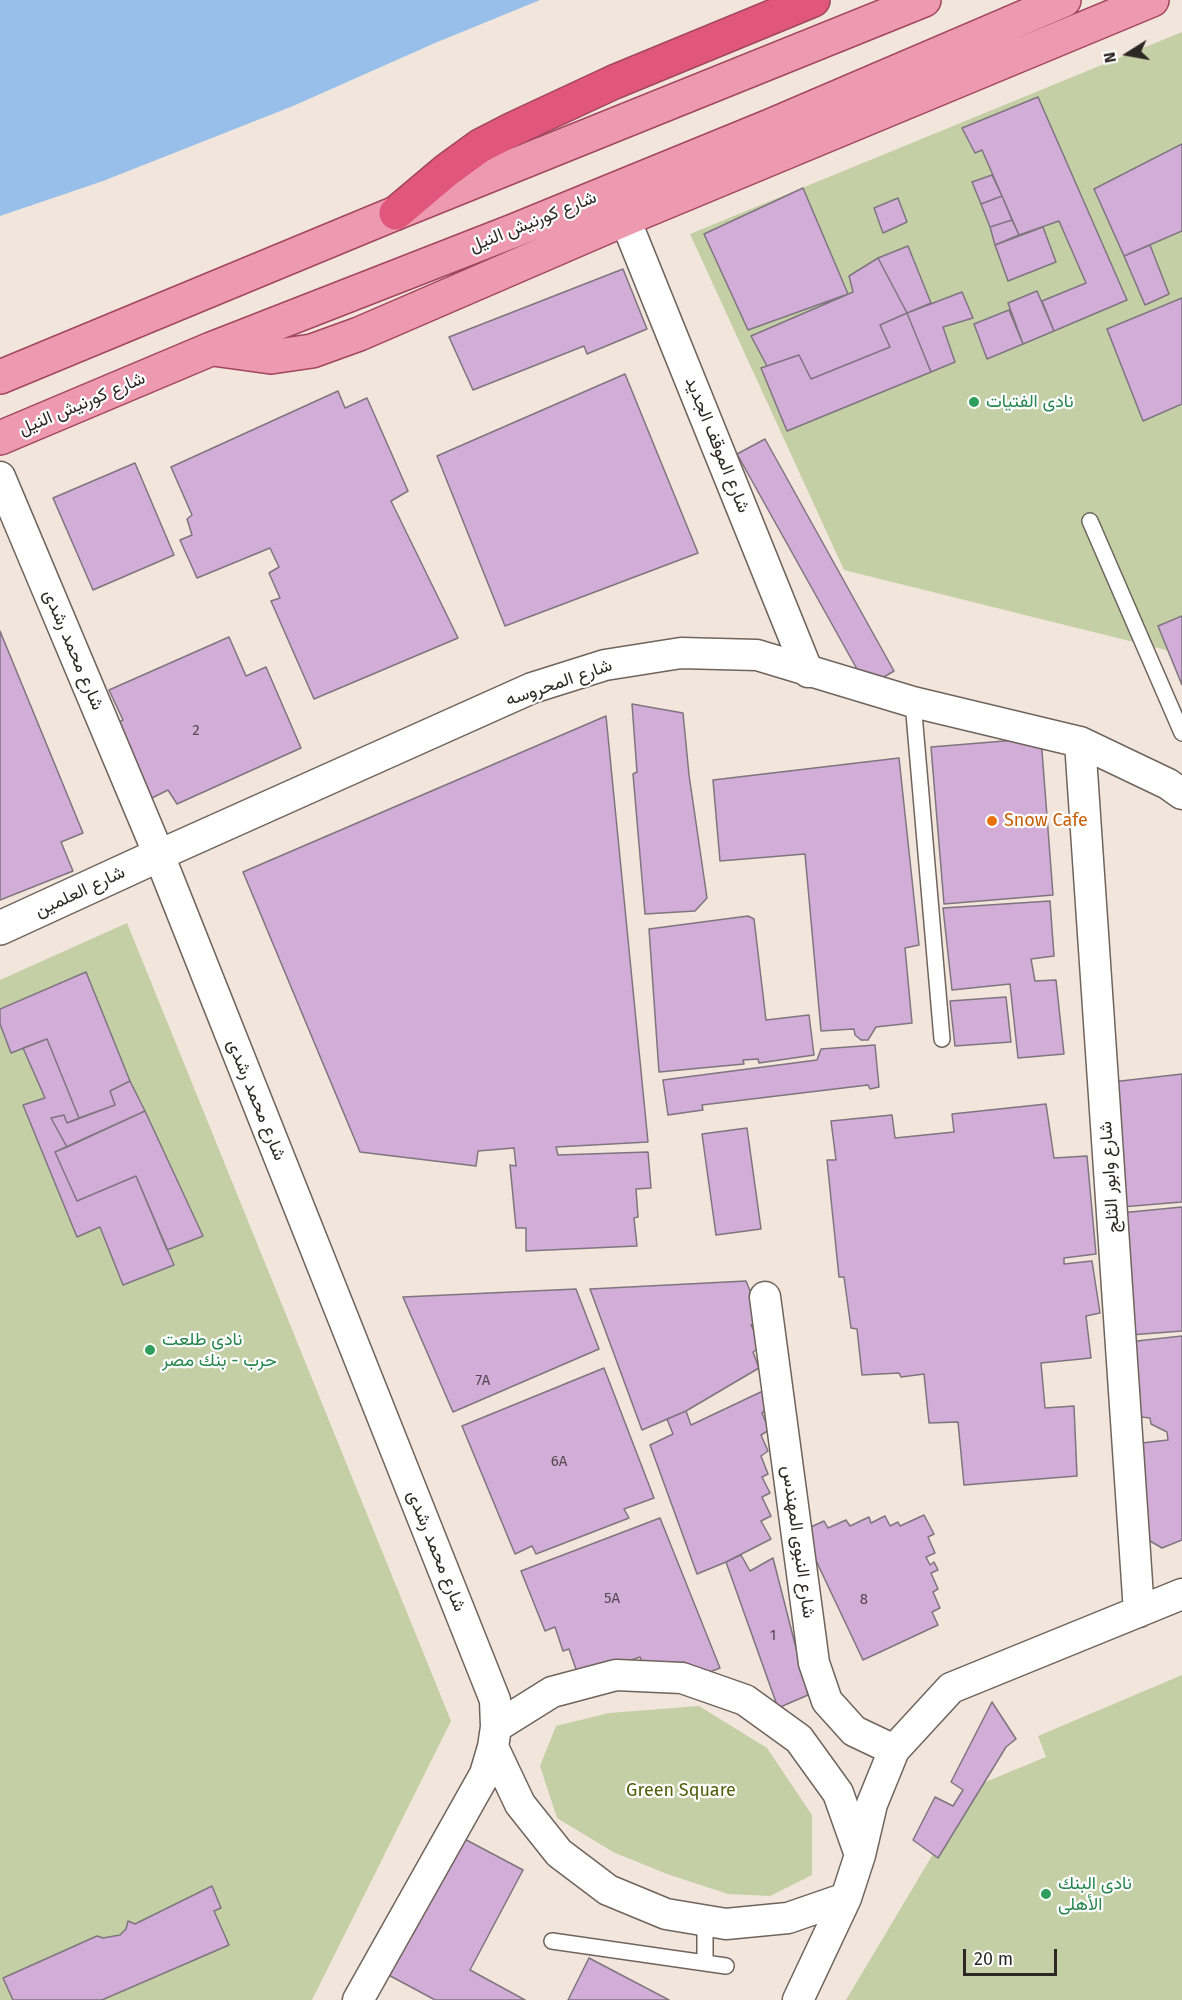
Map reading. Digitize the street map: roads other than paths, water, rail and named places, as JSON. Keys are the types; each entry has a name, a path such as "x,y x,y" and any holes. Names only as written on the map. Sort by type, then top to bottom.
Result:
{"highway":[{"path":"396,213 447,170 480,146 513,129 614,82 813,0"}],"main road":[{"path":"0,377 396,213 924,0"},
{"name":"شارع كورنيش النيل","path":"0,438 211,349 513,231 770,126 1064,0"},
{"path":"211,349 271,357 312,351 360,334 625,219 1152,0"}],"street":[{"name":"شارع الموقف الجديد","path":"625,219 808,672"},
{"name":"شارع محمد رشدى","path":"0,477 159,855 495,1700 495,1737 485,1774 358,2000"},
{"name":"شارع المحروسه","path":"159,855 532,688 605,665 681,653 757,655 913,702 1080,741 1168,784 1182,794"},
{"name":"شارع وابور الثلج","path":"1080,741 1139,1612"},
{"name":"شارع العلمين","path":"0,928 159,855"},
{"name":"شارع النبوى المهندس","path":"765,1297 814,1663 827,1701 854,1731 894,1750"},
{"path":"798,2000 846,1898 860,1855 872,1804 894,1750 951,1688 1182,1594"},
{"path":"846,1898 788,1918 726,1924 666,1914 608,1890 559,1852 520,1804 495,1737 552,1692 616,1675 682,1678 745,1700 799,1739 838,1793 860,1855"}],"lane":[{"path":"1090,521 1182,733"},
{"path":"913,702 942,1039"},
{"path":"705,1920 705,1963"},
{"path":"552,1941 726,1966"}],"water":[{"path":"0,0 540,0 435,43 293,106 103,181 0,216"}],"place":[{"name":"نادى الفتيات","path":"974,402"},
{"name":"Snow Cafe","path":"992,821"},
{"name":"نادى طلعت حرب - بنك مصر","path":"150,1350"},
{"name":"نادى البنك الأهلى","path":"1046,1894"}],"park label":[{"name":"Green Square","path":"681,1791"}]}
